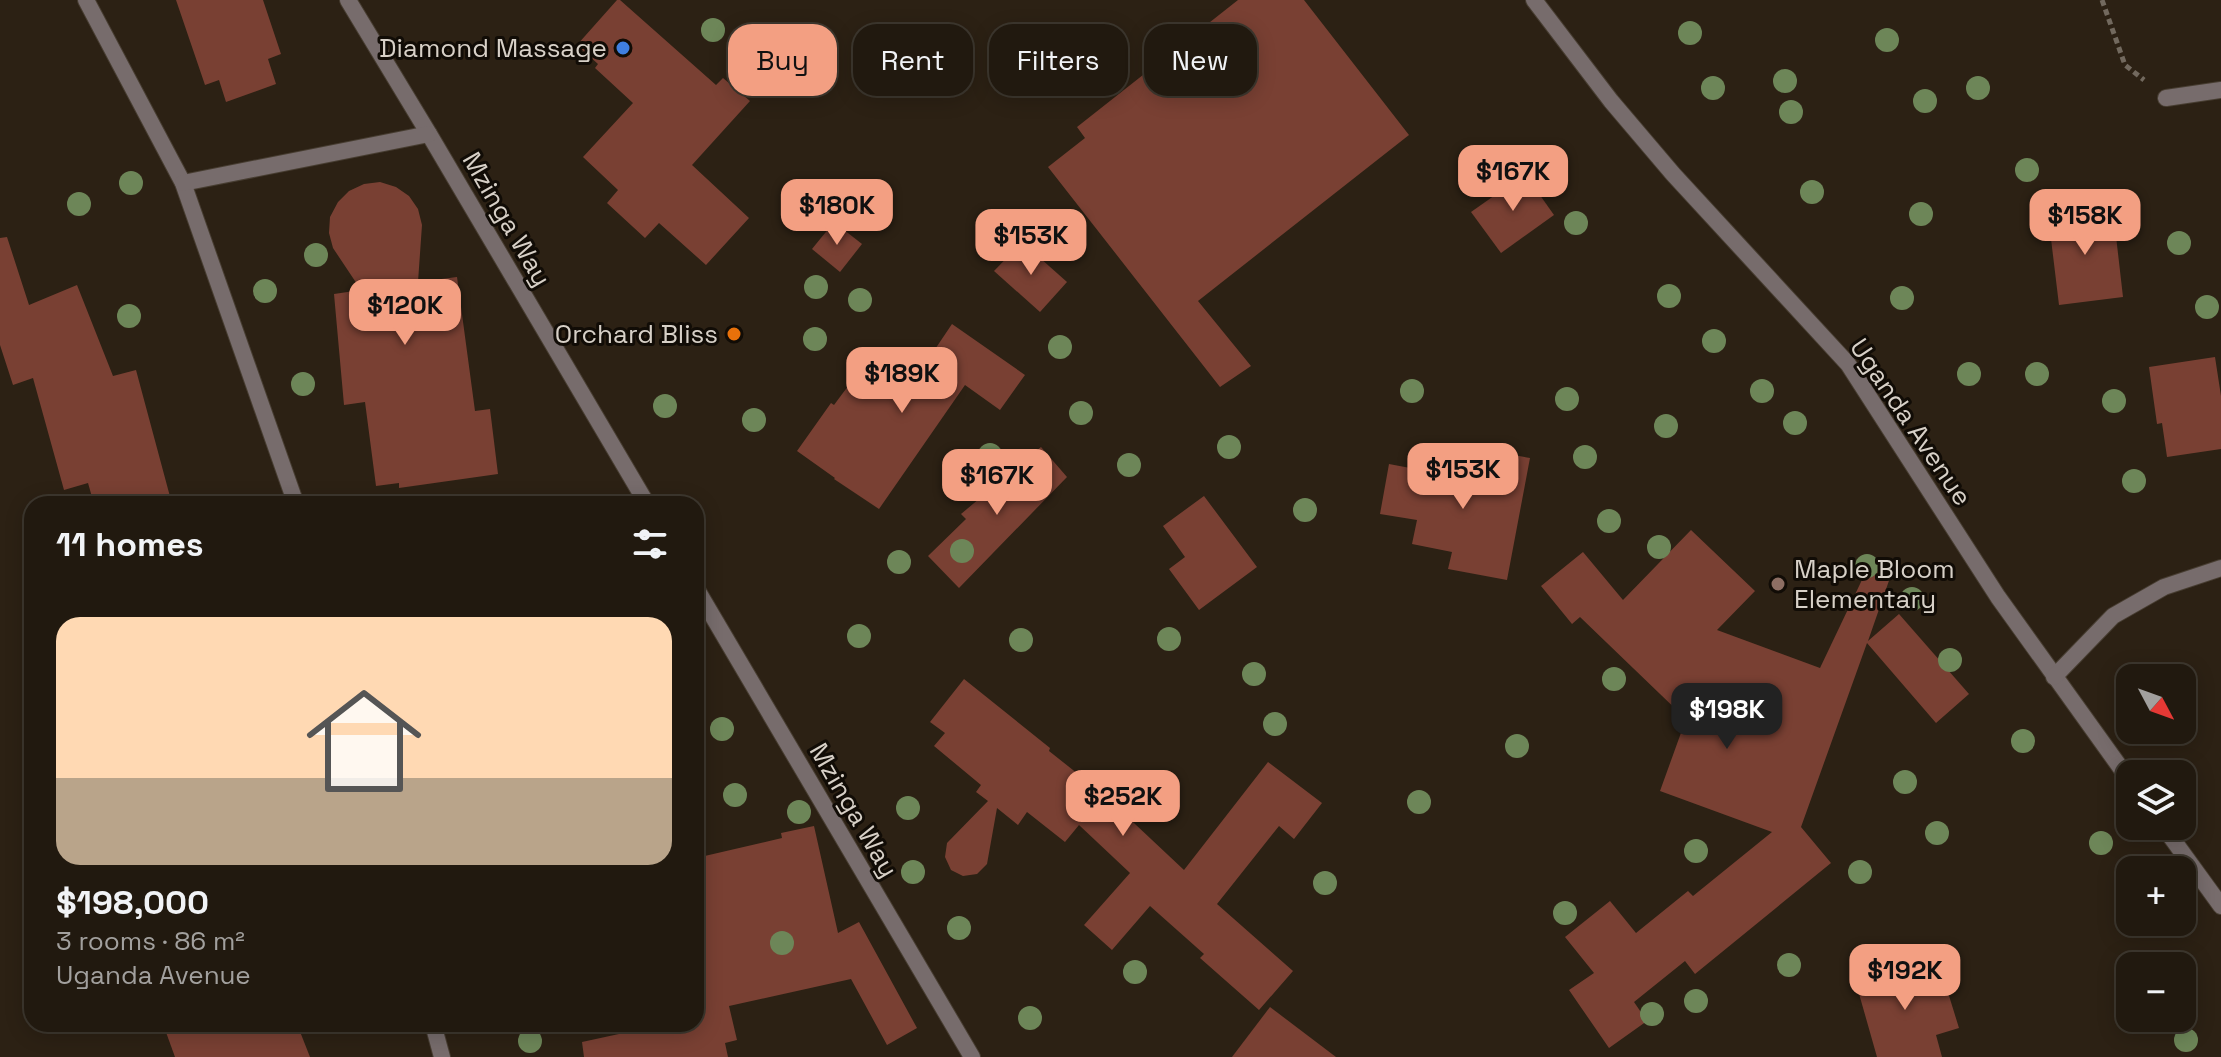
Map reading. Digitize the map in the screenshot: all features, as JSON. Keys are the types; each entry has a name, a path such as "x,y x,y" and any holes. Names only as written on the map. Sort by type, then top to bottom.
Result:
{"street":[{"path":"86,0 183,183 293,496"},
{"name":"Mzinga Way","path":"348,0 642,496"},
{"name":"Uganda Avenue","path":"1534,0 1611,101 1673,174 1848,364 1998,597 2116,762"},
{"path":"2166,98 2221,90"},
{"path":"183,183 429,134"},
{"path":"2054,677 2113,616 2164,587 2221,568"},
{"name":"Mzinga Way","path":"704,602 972,1057"},
{"path":"2173,840 2221,906"},
{"path":"435,1032 442,1057"}],"path":[{"path":"2102,0 2125,65 2166,98"}],"building":[{"path":"176,0 263,0 281,54 268,59 276,84 226,102 219,80 205,85"},
{"path":"620,0 716,85 723,78 728,82 728,96 744,96 750,101 692,165 749,218 706,265 659,223 645,238 607,203 618,190 583,157 633,103 595,68 598,64 577,45"},
{"path":"1238,0 1304,0 1409,135 1198,301 1251,366 1220,387 1048,167 1085,138 1077,127 1116,96 1128,96 1128,87 1144,74 1144,96 1257,96 1257,24 1208,24"},
{"path":"1525,174 1554,215 1501,253 1471,212"},
{"path":"380,182 396,187 409,196 418,209 422,225 418,282 457,277 475,411 490,409 498,474 399,488 399,483 376,486 365,402 344,405 334,294 361,290 333,248 329,233 330,217 349,191 364,184"},
{"path":"2105,208 2109,237 2116,236 2123,297 2059,305 2048,214"},
{"path":"834,222 862,244 840,272 812,249"},
{"path":"7,237 29,305 77,285 113,376 136,370 170,496 92,496 88,483 64,490 33,378 13,385 0,345 0,238"},
{"path":"1022,242 1067,282 1040,312 994,271"},
{"path":"952,324 1025,375 1000,410 965,385 879,509 797,451 831,403 834,405 863,366 893,388 906,369 917,376"},
{"path":"2215,357 2221,396 2221,449 2167,457 2162,423 2157,424 2149,367"},
{"path":"1041,447 1067,477 959,588 928,556 966,519 961,514"},
{"path":"1481,449 1530,458 1507,580 1448,569 1452,552 1412,544 1417,520 1380,514 1389,464 1474,480"},
{"path":"1204,496 1257,567 1199,610 1169,569 1185,557 1163,526"},
{"path":"1691,530 1755,591 1717,630 1820,668 1870,563 1892,572 1868,641 1899,614 1969,694 1936,723 1867,643 1801,827 1831,863 1695,974 1685,961 1634,1002 1647,1021 1609,1048 1569,990 1594,973 1565,937 1610,901 1636,933 1688,891 1693,896 1772,832 1660,791 1686,719 1580,617 1572,624 1541,586 1583,552 1623,600"},
{"path":"964,679 1102,793 1184,870 1268,762 1322,803 1294,839 1279,826 1217,904 1293,971 1259,1010 1200,958 1204,954 1150,906 1112,950 1084,925 1130,873 1079,825 1065,842 1027,812 1018,825 997,808 987,864 977,874 963,876 951,870 945,857 947,843 988,801 976,792 981,785 934,746 945,733 930,722"},
{"path":"814,826 838,933 859,922 917,1028 887,1045 851,979 729,1006 737,1040 725,1043 728,1057 584,1057 582,1042 628,1032 704,1032 704,856 782,838 781,833"},
{"path":"1901,962 1904,971 1920,966 1927,991 1946,986 1959,1028 1936,1035 1942,1057 1877,1057 1854,976"},
{"path":"1270,1007 1336,1057 1232,1057"},
{"path":"166,1032 300,1032 310,1057 175,1057"}],"place":[{"name":"Diamond Massage","path":"623,48"},
{"name":"Orchard Bliss","path":"734,334"},
{"name":"Maple Bloom Elementary","path":"1778,584"}]}
